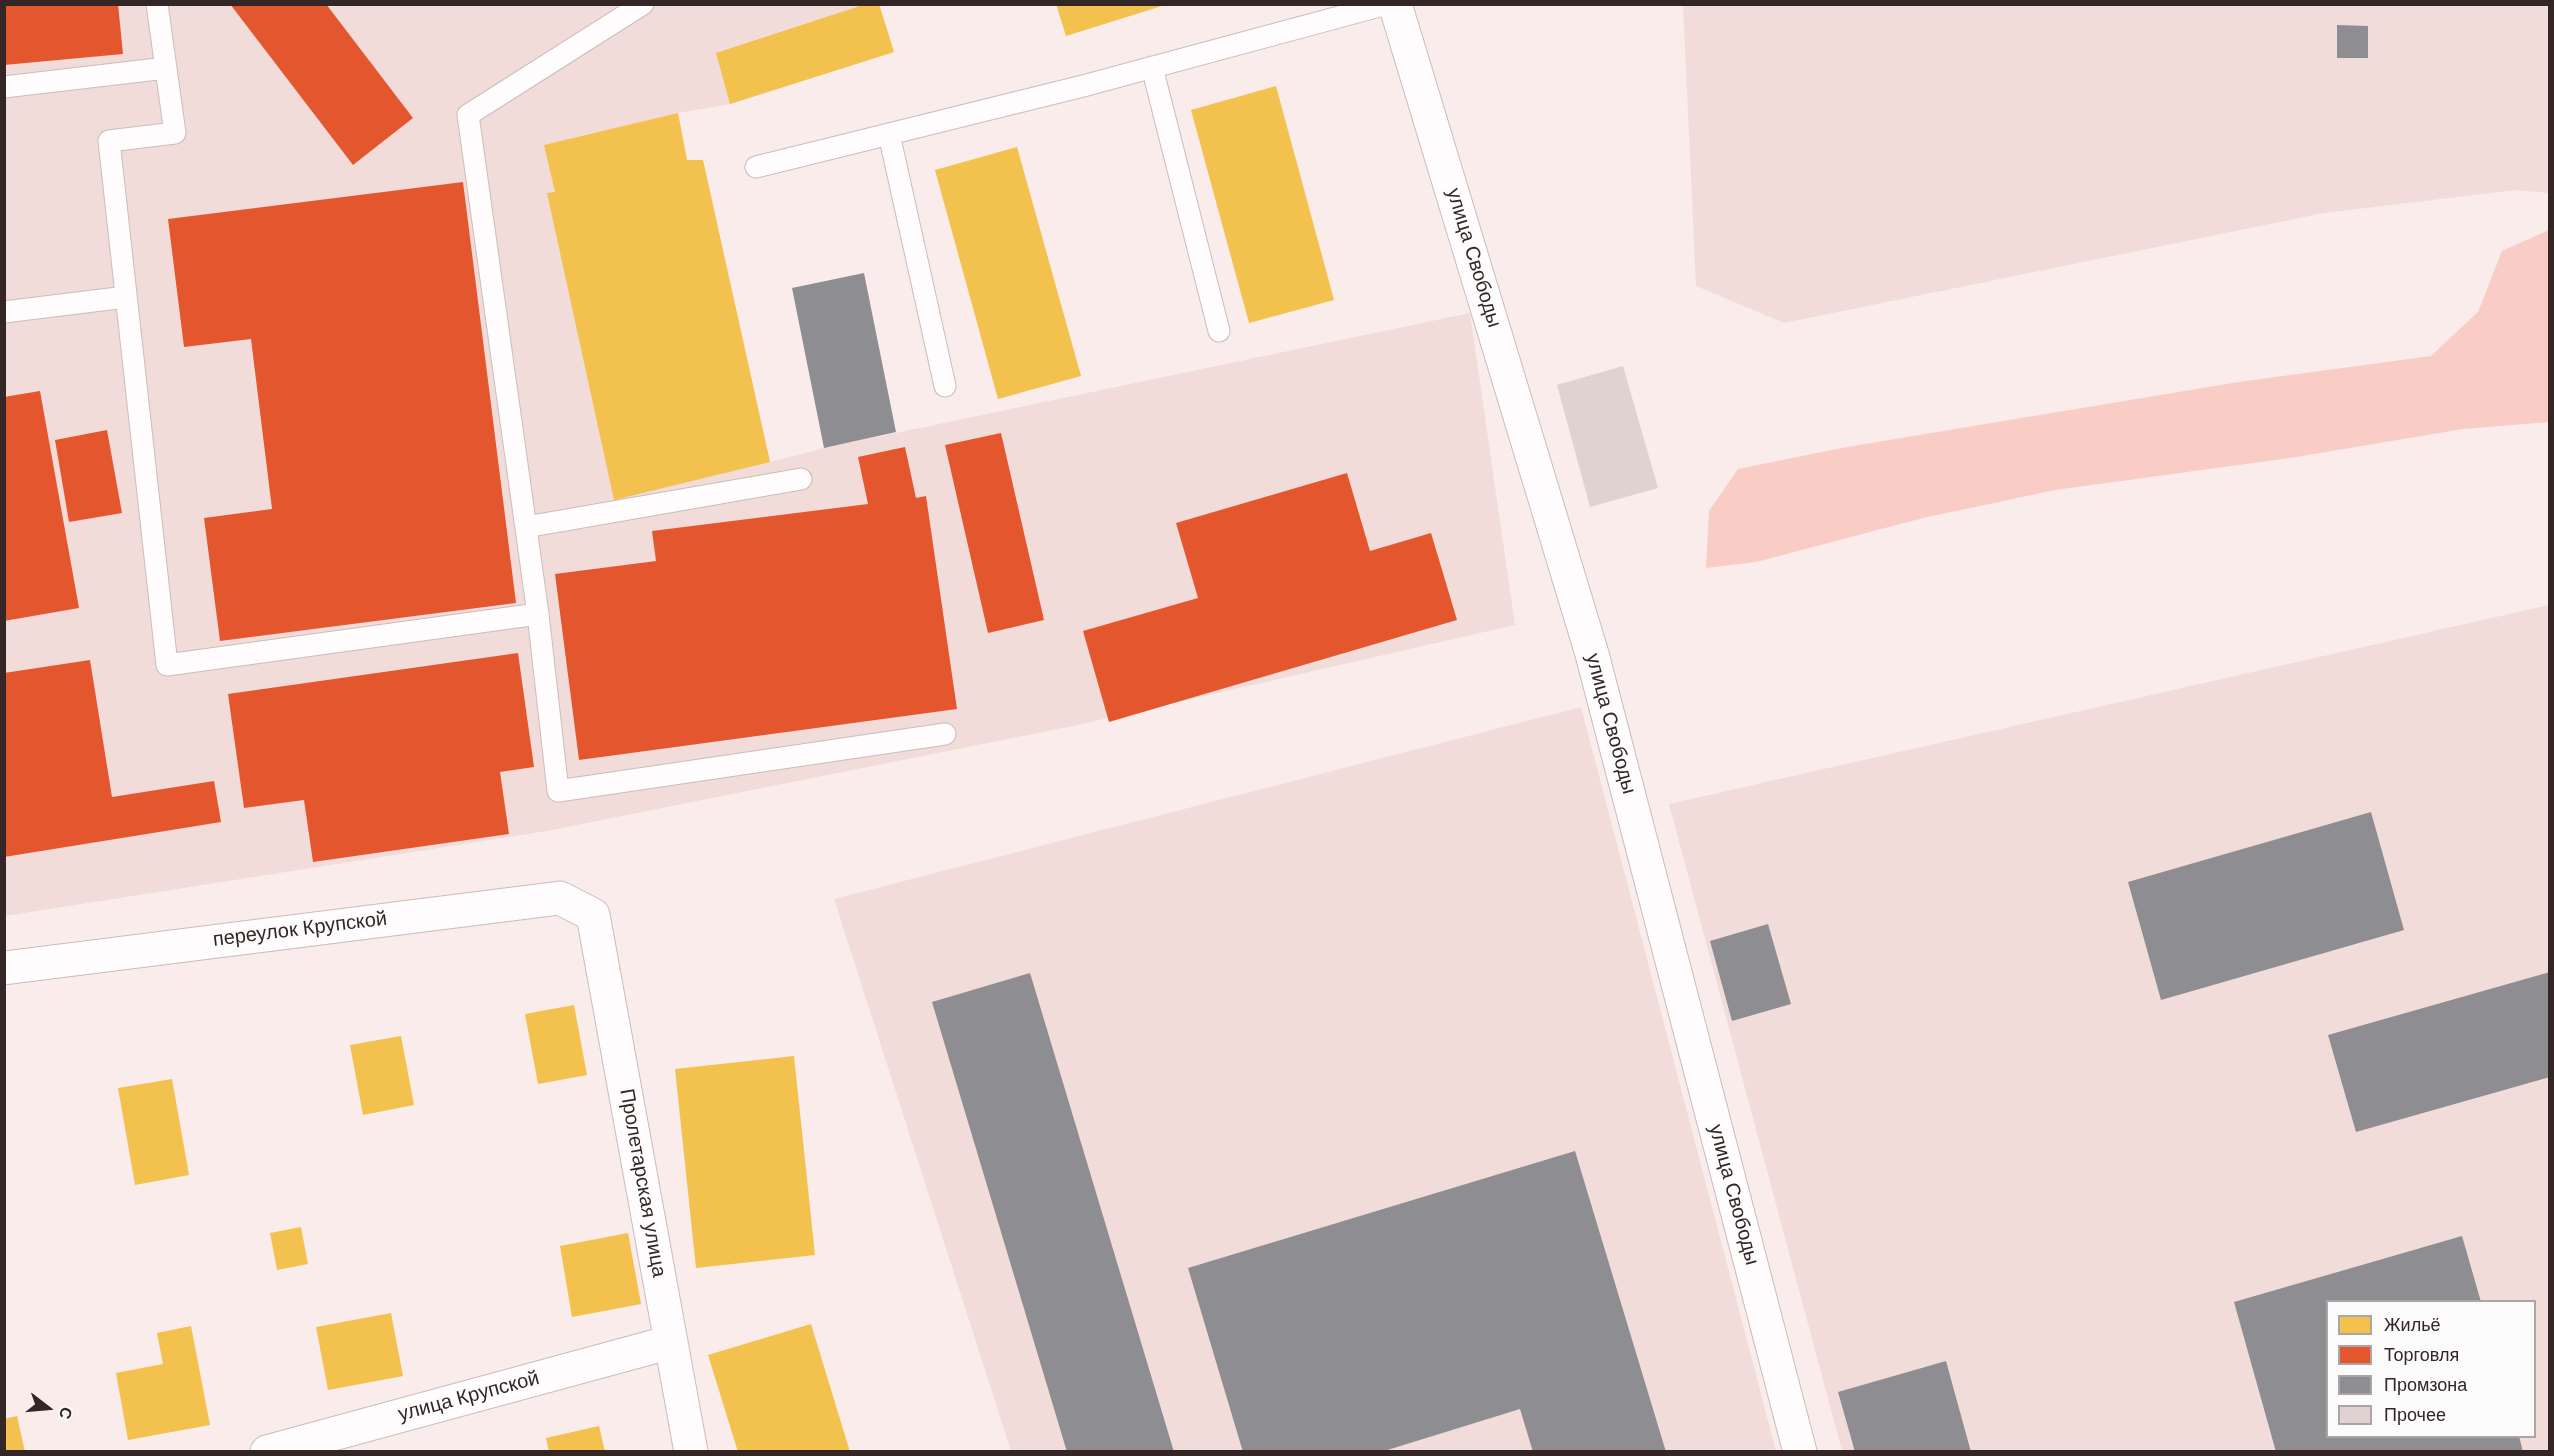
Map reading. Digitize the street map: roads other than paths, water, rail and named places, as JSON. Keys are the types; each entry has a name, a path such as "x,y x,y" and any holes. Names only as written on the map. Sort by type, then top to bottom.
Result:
{"street":[{"name":"улица Свободы","path":"1395,4 1592,654 1800,1452"},
{"name":"переулок Крупской","path":"4,968 560,898 593,915"},
{"name":"Пролетарская улица","path":"593,915 691,1452"},
{"name":"улица Крупской","path":"267,1452 671,1342"}],"lane":[{"path":"157,4 175,133 108,141 166,665 538,614"},
{"path":"643,4 468,115 538,614 558,790 945,734"},
{"path":"756,167 1152,67 1387,4"},
{"path":"1152,67 1219,330"},
{"path":"4,87 166,68"},
{"path":"889,134 945,387"},
{"path":"4,312 126,297"},
{"path":"526,527 801,479"}]}
